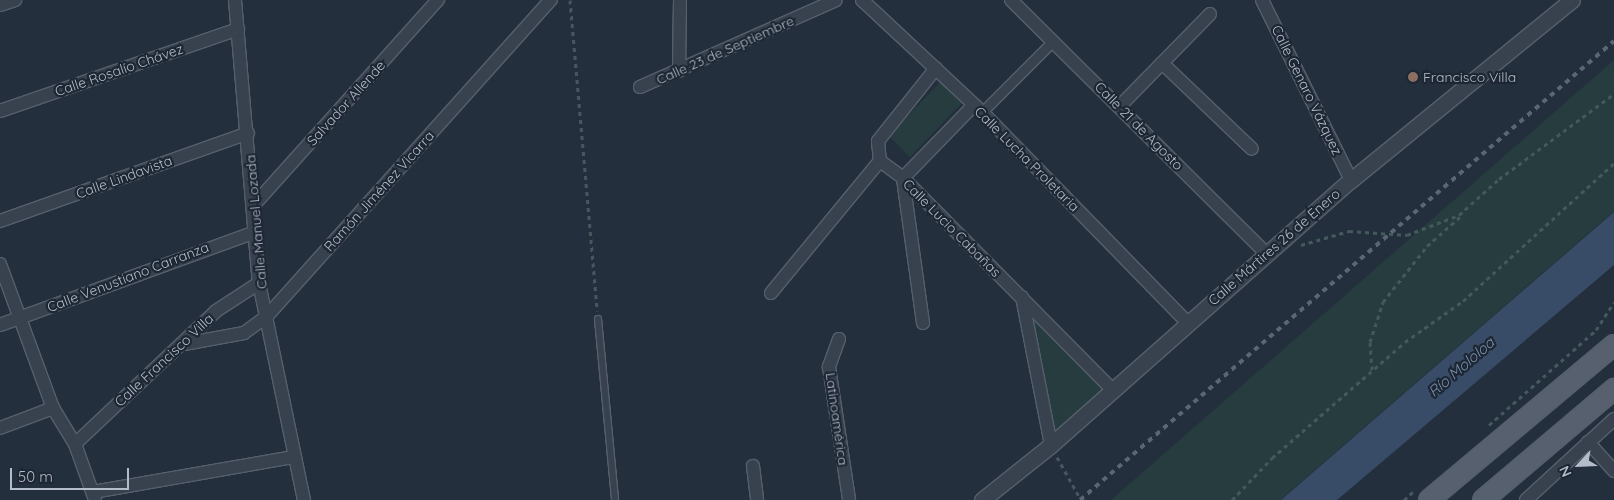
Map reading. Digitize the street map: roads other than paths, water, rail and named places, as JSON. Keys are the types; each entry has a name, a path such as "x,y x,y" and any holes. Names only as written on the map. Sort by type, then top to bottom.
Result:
{"main road":[{"path":"1424,493 1614,345"},
{"path":"1483,500 1614,389"}],"street":[{"path":"0,5 15,0"},
{"name":"Calle Manuel Lozada","path":"235,0 248,133 259,283 304,500"},
{"name":"Salvador Allende","path":"254,206 438,0"},
{"name":"Ramón Jiménez Vicarra","path":"184,344 244,333 267,316 551,0"},
{"path":"679,71 680,0"},
{"name":"Calle 23 de Septiembre","path":"640,87 836,0"},
{"name":"Calle Lucha Proletaria","path":"862,0 978,109 1187,322"},
{"name":"Calle Genaro Vázquez","path":"1262,0 1352,180"},
{"name":"Calle Mártires 26 de Enero","path":"982,500 1051,445 1187,322 1352,180 1572,0"},
{"name":"Calle 21 de Agosto","path":"1013,1 1266,253"},
{"path":"1120,107 1210,14"},
{"name":"Calle Rosalío Chávez","path":"0,111 238,29"},
{"path":"923,323 903,178 1053,41"},
{"path":"1162,63 1252,149"},
{"path":"771,293 880,161 878,142 936,68"},
{"name":"Calle Lindavista","path":"0,222 248,133"},
{"name":"Calle Lucio Cabañas","path":"880,161 903,178 1112,389"},
{"name":"Calle Venustiano Carranza","path":"0,325 256,232"},
{"path":"0,264 53,408 75,444 94,496 294,456"},
{"name":"Calle Francisco Villa","path":"75,444 184,344 216,311 259,283"},
{"path":"1022,297 1051,445"},
{"name":"Latinoamérica","path":"839,338 830,366 849,500"},
{"path":"0,428 53,408"},
{"path":"1526,500 1614,419"},
{"path":"1588,442 1614,471"},
{"path":"753,466 758,500"}],"lane":[{"path":"598,319 615,500"}],"water":[{"name":"Río Mololoa","path":"1614,212 1614,265 1337,500 1281,500"}],"railway":[{"path":"1080,500 1614,41"}],"place":[{"name":"Francisco Villa","path":"1413,77"}]}
